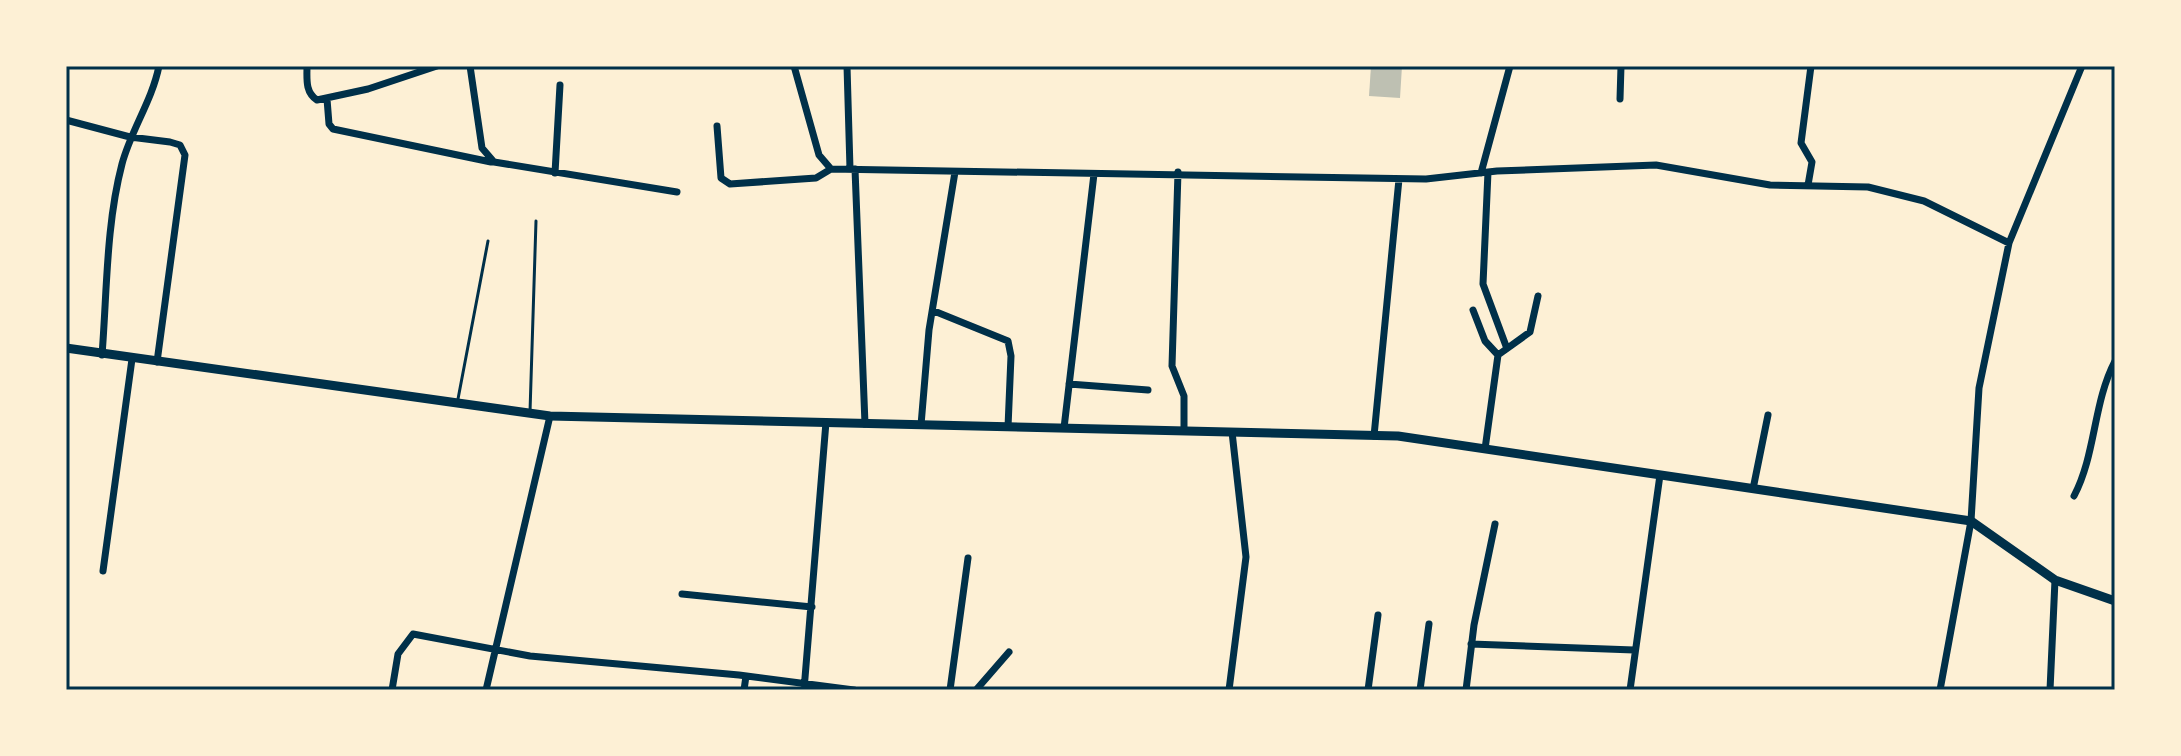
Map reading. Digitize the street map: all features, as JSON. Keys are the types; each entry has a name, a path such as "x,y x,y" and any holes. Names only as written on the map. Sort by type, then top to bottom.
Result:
{"street":[{"path":"102,355 116,190 130,137 151,97 159,66"},
{"path":"307,66 311,96 327,99 437,66"},
{"path":"470,66 482,148 494,162"},
{"path":"794,66 819,155 831,169"},
{"path":"847,66 865,424"},
{"path":"1506,346 1483,284 1484,172 1510,66"},
{"path":"1620,99 1621,66"},
{"path":"1808,185 1812,162 1801,143 1811,66"},
{"path":"1940,690 1971,521 1979,388 2009,243 2082,66"},
{"path":"555,173 560,85"},
{"path":"327,99 329,124 333,129 494,162 677,192"},
{"path":"66,120 130,137 170,142 180,145 185,155 157,363"},
{"path":"717,126 720,171 724,182 808,179 823,176 831,169 1094,174 1178,172 1399,179 1656,165 1770,185 1857,186 1896,193 1924,201 2009,243"},
{"path":"921,425 928,339 955,172"},
{"path":"1178,172 1172,366 1184,396 1184,431"},
{"path":"1064,428 1094,174"},
{"path":"1374,436 1399,179"},
{"path":"1485,449 1498,355 1506,346 1530,332 1538,296"},
{"path":"1473,310 1482,336 1498,355"},
{"path":"934,311 1008,341 1011,356 1008,427"},
{"path":"66,348 550,416 1374,436 1485,449 1971,521 2055,580 2115,601"},
{"path":"103,571 132,359"},
{"path":"2074,496 2084,473 2103,388 2115,361"},
{"path":"1069,384 1148,390"},
{"path":"1753,489 1768,415"},
{"path":"486,690 550,416"},
{"path":"805,686 826,422"},
{"path":"1229,690 1246,557 1232,432"},
{"path":"1630,690 1660,475"},
{"path":"1466,690 1471,644 1495,524"},
{"path":"950,690 968,558"},
{"path":"2050,690 2055,580"},
{"path":"682,594 812,607"},
{"path":"1368,690 1378,615"},
{"path":"1420,690 1429,624"},
{"path":"392,690 398,654 413,634 494,650 854,690"},
{"path":"1471,644 1634,650"},
{"path":"976,690 1009,652"},
{"path":"744,690 746,676"}],"lane":[{"path":"530,412 536,221"},
{"path":"457,403 488,241"}],"building":[{"path":"1371,66 1402,66 1400,98 1369,96"}]}
